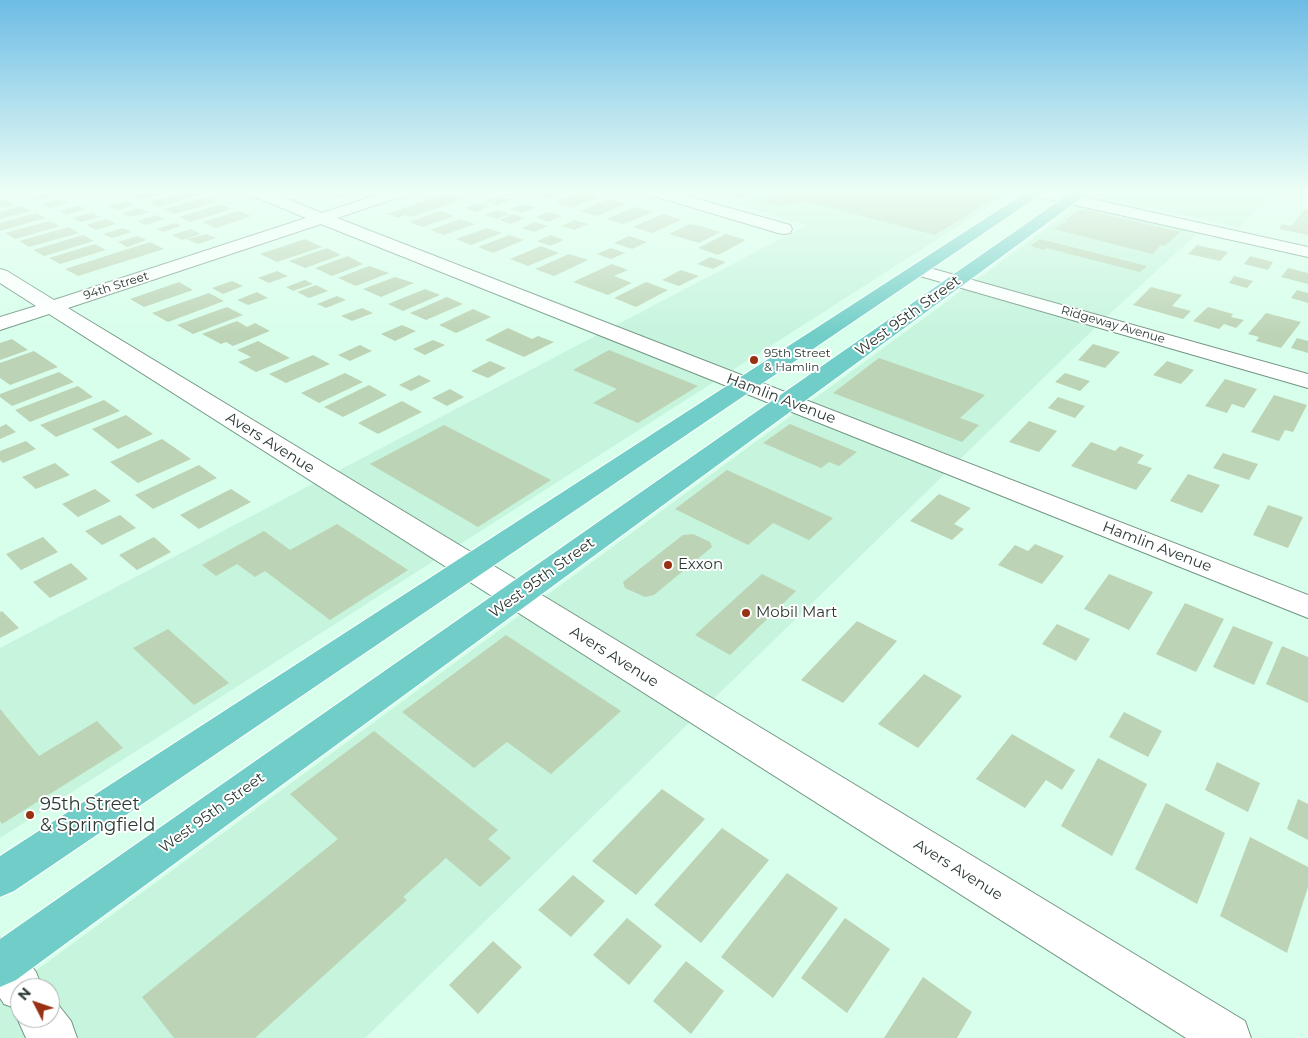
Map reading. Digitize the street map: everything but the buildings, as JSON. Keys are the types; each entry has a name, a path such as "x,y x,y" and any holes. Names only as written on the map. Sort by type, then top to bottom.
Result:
{"main road":[{"name":"West 95th Street","path":"0,878 965,239"},
{"name":"West 95th Street","path":"6,969 516,596 1016,239"}],"street":[{"name":"94th Street","path":"0,324 257,239"},
{"name":"Hamlin Avenue","path":"376,239 1308,606"},
{"path":"1257,239 1308,252"},
{"name":"Ridgeway Avenue","path":"919,270 1308,381"},
{"name":"Avers Avenue","path":"0,275 1228,1038"}],"shaded area":[{"path":"779,239 937,239 0,838 0,648"},
{"path":"1031,239 1191,239 1101,322 365,1038 0,1038 0,997 10,990 10,1028 60,1028 60,978 26,978"}],"place":[{"name":"95th Street & Hamlin","path":"754,360"},
{"name":"Exxon","path":"668,565"},
{"name":"Mobil Mart","path":"746,613"},
{"name":"95th Street & Springfield","path":"30,815"}]}
